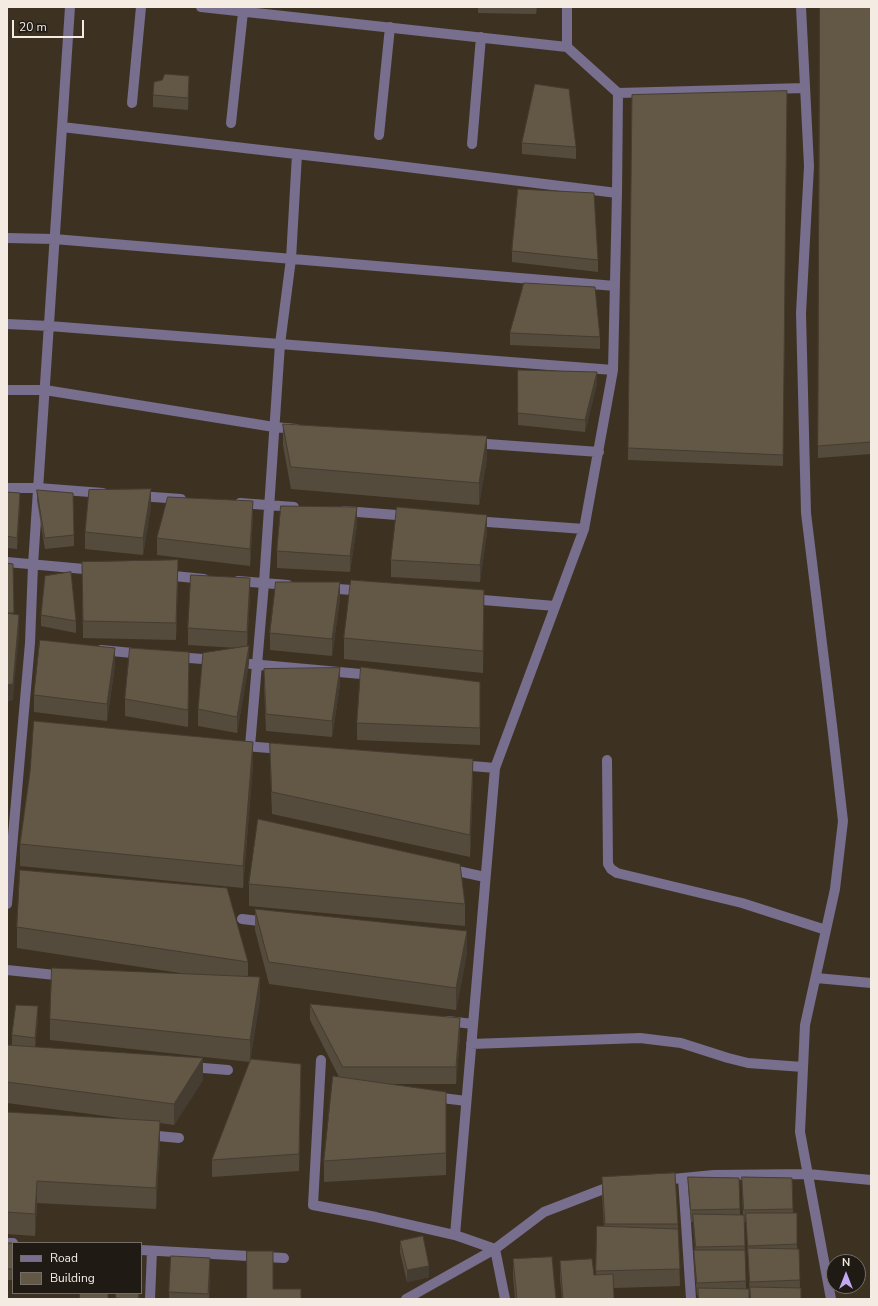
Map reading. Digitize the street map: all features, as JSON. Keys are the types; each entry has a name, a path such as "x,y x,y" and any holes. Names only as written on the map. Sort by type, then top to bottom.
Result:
{"street":[{"path":"7,904 13,878 34,644 33,565 70,7"},
{"path":"132,103 141,7"},
{"path":"201,7 567,47 618,93 805,88"},
{"path":"567,7 567,47"},
{"path":"801,7 810,166 801,313 806,513 843,821 835,889 805,1025 800,1132 831,1299"},
{"path":"231,123 243,12"},
{"path":"379,135 390,27"},
{"path":"472,144 481,37"},
{"path":"455,1235 473,1024 476,945 485,877 495,768 584,529 613,370 618,93"},
{"path":"62,127 617,193"},
{"path":"250,746 264,583 280,344 291,259 297,154"},
{"path":"7,238 54,239 325,263 615,286"},
{"path":"7,324 613,370"},
{"path":"7,390 45,390 274,427 305,430"},
{"path":"463,442 599,452"},
{"path":"7,488 38,488 110,494"},
{"path":"125,495 189,500"},
{"path":"229,502 300,508"},
{"path":"332,510 419,517"},
{"path":"466,520 584,529"},
{"path":"7,562 102,570"},
{"path":"155,575 295,586"},
{"path":"319,588 374,592"},
{"path":"460,599 555,606"},
{"path":"92,649 155,655"},
{"path":"170,656 225,661"},
{"path":"241,663 382,675"},
{"path":"234,745 289,750"},
{"path":"607,760 608,864 617,873 742,902 826,930"},
{"path":"447,764 495,768"},
{"path":"439,867 485,877"},
{"path":"242,919 282,924"},
{"path":"7,970 78,977"},
{"path":"816,978 871,983"},
{"path":"435,1020 473,1024"},
{"path":"471,1044 640,1038 658,1039 681,1043 748,1063 803,1067"},
{"path":"321,1060 313,1205 376,1217 455,1235 495,1249"},
{"path":"180,1066 228,1070"},
{"path":"422,1095 466,1101"},
{"path":"140,1134 179,1138"},
{"path":"654,1181 714,1175 808,1174 871,1180"},
{"path":"683,1178 691,1299"},
{"path":"408,1298 495,1249 544,1212 616,1184 624,1184"},
{"path":"495,1249 504,1299"},
{"path":"142,1250 284,1258"},
{"path":"150,1299 152,1251"}],"building":[{"path":"820,7 871,7 871,442 818,446"},
{"path":"165,74 189,76 188,98 153,95 154,82 162,80"},
{"path":"535,84 569,89 576,147 522,143"},
{"path":"787,91 783,455 628,448 632,95"},
{"path":"518,189 594,193 598,260 512,251"},
{"path":"524,283 595,287 600,337 510,333"},
{"path":"518,370 597,372 585,420 518,413"},
{"path":"283,424 487,436 479,483 291,467"},
{"path":"151,489 143,538 85,532 89,490"},
{"path":"37,490 73,493 74,535 45,538"},
{"path":"7,492 20,493 17,538 7,536"},
{"path":"168,497 253,501 250,549 157,538"},
{"path":"281,506 357,507 350,556 277,551"},
{"path":"397,507 487,515 480,565 391,560"},
{"path":"178,560 176,623 83,621 82,562"},
{"path":"7,563 13,564 14,613 7,613"},
{"path":"71,572 76,621 41,615 45,576"},
{"path":"191,575 250,578 247,632 188,628"},
{"path":"351,580 484,590 483,651 344,638"},
{"path":"276,582 340,582 332,639 270,633"},
{"path":"7,613 19,615 13,684 7,685"},
{"path":"40,640 115,648 107,704 34,695"},
{"path":"249,646 237,717 198,709 203,653"},
{"path":"130,648 189,652 188,710 125,699"},
{"path":"361,667 480,682 480,728 357,723"},
{"path":"340,668 332,721 266,714 264,669"},
{"path":"34,721 253,742 243,866 20,844 30,772"},
{"path":"270,743 473,759 470,835 272,792"},
{"path":"258,819 460,864 465,904 249,884"},
{"path":"20,870 227,888 248,962 17,927"},
{"path":"255,909 467,931 456,988 269,962"},
{"path":"52,968 260,977 250,1040 50,1019"},
{"path":"310,1004 460,1018 456,1067 343,1067"},
{"path":"16,1005 38,1006 35,1038 12,1035"},
{"path":"7,1045 203,1058 174,1104 7,1082"},
{"path":"251,1059 301,1064 299,1154 212,1160"},
{"path":"333,1076 446,1092 446,1153 324,1161"},
{"path":"7,1112 160,1121 156,1188 37,1181 35,1214 7,1212"},
{"path":"675,1173 678,1224 605,1224 602,1177"},
{"path":"688,1177 739,1178 740,1209 691,1210"},
{"path":"742,1177 792,1178 793,1209 744,1210"},
{"path":"746,1213 797,1213 797,1244 748,1246"},
{"path":"693,1214 744,1215 745,1246 696,1247"},
{"path":"597,1226 678,1229 680,1269 596,1271"},
{"path":"423,1236 429,1266 407,1270 400,1241"},
{"path":"7,1243 12,1243 12,1269 7,1269"},
{"path":"748,1248 799,1249 800,1280 750,1282"},
{"path":"694,1250 745,1250 746,1281 697,1283"},
{"path":"247,1251 273,1251 273,1289 301,1289 301,1299 247,1299"},
{"path":"171,1256 210,1258 208,1294 169,1292"},
{"path":"552,1257 556,1299 517,1299 513,1259"},
{"path":"592,1259 594,1275 613,1274 614,1299 563,1299 560,1261"},
{"path":"750,1287 801,1288 801,1299 751,1299"},
{"path":"698,1288 749,1289 749,1299 699,1299"},
{"path":"80,1294 108,1294 108,1299 80,1299"},
{"path":"116,1294 139,1294 138,1299 116,1298"}]}
